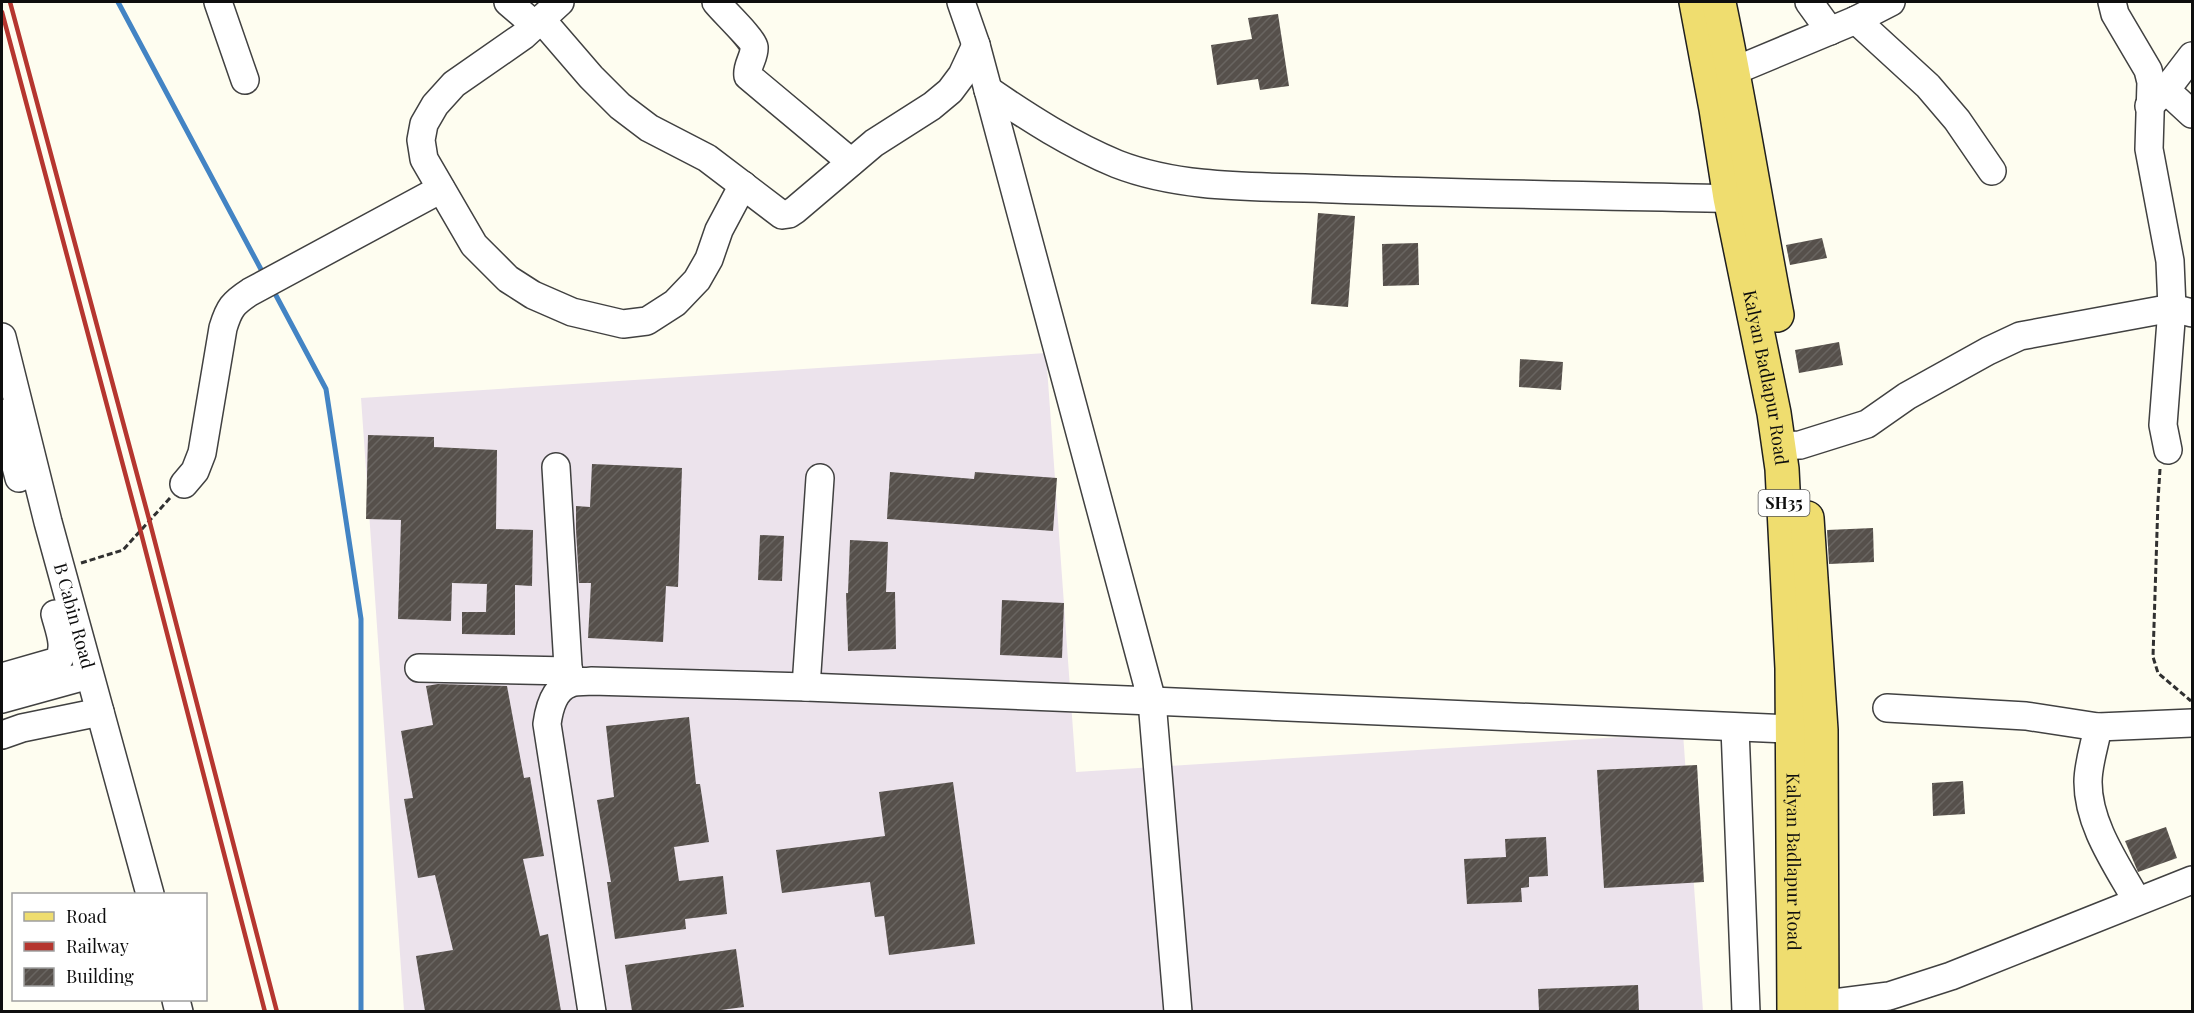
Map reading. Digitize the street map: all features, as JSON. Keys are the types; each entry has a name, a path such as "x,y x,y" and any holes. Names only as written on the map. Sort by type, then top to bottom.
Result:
{"main road":[{"name":"Kalyan Badlapur Road","path":"1696,2 1716,110 1742,199 1790,445 1812,572 1807,730 1808,1009"},
{"name":"Kalyan Badlapur Road","path":"1719,2 1734,71 1742,199"}],"street":[{"path":"218,2 245,80"},
{"path":"508,2 545,15 591,77 620,106 649,128 707,158 782,215 789,214 874,143 932,106 950,91 962,75 976,45"},
{"path":"716,2 754,46 747,71 748,76 851,162"},
{"path":"961,2 976,45 1152,701 1178,1011"},
{"path":"1809,2 1830,31"},
{"path":"1734,71 1856,20 1892,2"},
{"path":"2112,2 2115,14 2148,70 2158,98 2193,114"},
{"path":"545,15 513,42 454,84 435,105 424,124 421,140 424,159 474,245 508,279 533,295 572,312 622,324 647,321 675,303 697,280 709,260 719,230 743,184"},
{"path":"1856,20 1928,86 1957,120 1992,171"},
{"path":"2168,450 2163,425 2182,311 2149,149 2158,98 2193,56"},
{"path":"988,90 1029,118 1069,141 1119,164 1167,177 1223,184 1437,193 1742,199"},
{"path":"184,484 195,471 202,453 223,328 228,312 234,303 250,292 441,189"},
{"path":"1790,445 1867,424 1907,396 2020,336 2182,311"},
{"name":"B Cabin Road","path":"2,337 89,675 150,893"},
{"path":"2,413 63,644 63,654 58,661 2,677"},
{"path":"556,467 569,677 549,708 547,724 592,1011"},
{"path":"806,687 820,478"},
{"path":"420,668 569,677 591,681 806,687 1807,730"},
{"path":"2,699 89,675"},
{"path":"1887,708 2026,716 2098,727 2193,723"},
{"path":"2,735 22,728 100,712"},
{"path":"2098,727 2088,780 2094,816 2101,834 2137,901"},
{"path":"1735,728 1746,1011"},
{"path":"1808,1009 1889,996 1951,976 2193,880"}],"path":[{"path":"2168,450 2161,459 2153,657 2158,673 2193,702"},
{"path":"61,568 123,550 184,484"}],"shaded area":[{"path":"1046,353 1076,772 1683,733 1703,1011 404,1011 361,398"}],"building":[{"path":"1278,14 1289,86 1260,90 1258,79 1217,85 1211,45 1252,39 1248,18"},
{"path":"1318,213 1355,216 1348,307 1311,304"},
{"path":"1822,238 1827,258 1790,265 1786,245"},
{"path":"1418,243 1419,285 1383,286 1382,244"},
{"path":"1839,342 1843,365 1799,373 1795,350"},
{"path":"1520,359 1563,362 1561,390 1519,387"},
{"path":"368,435 434,437 434,447 497,450 496,529 533,530 532,586 515,585 515,635 462,634 462,612 486,612 487,584 452,583 451,621 398,619 401,520 366,519"},
{"path":"592,464 682,468 678,587 666,586 663,642 588,638 591,583 579,583 576,506 590,507"},
{"path":"890,472 974,479 975,472 1057,478 1053,531 887,519"},
{"path":"1873,528 1874,562 1829,564 1827,530"},
{"path":"760,535 784,536 782,581 758,580"},
{"path":"850,540 888,542 886,592 895,592 896,649 848,651 846,593 848,593"},
{"path":"1002,600 1064,603 1062,658 1000,655"},
{"path":"438,684 507,686 524,778 530,777 544,856 523,859 540,936 548,934 561,1011 425,1011 416,956 453,950 435,875 418,878 404,799 413,798 401,731 433,725 426,686"},
{"path":"689,717 696,784 700,784 709,842 674,847 679,881 723,876 727,914 685,919 686,929 615,939 607,882 611,882 597,800 614,797 606,726"},
{"path":"1697,765 1704,882 1604,888 1597,770"},
{"path":"1963,781 1965,814 1933,816 1932,783"},
{"path":"953,782 975,944 889,955 884,916 875,917 870,882 782,893 776,850 885,836 879,792"},
{"path":"2166,827 2177,858 2138,872 2125,841"},
{"path":"1546,837 1548,876 1529,877 1529,887 1521,888 1522,902 1467,904 1464,859 1506,857 1505,839"},
{"path":"736,949 744,1007 713,1011 632,1011 625,965"},
{"path":"1638,985 1639,1011 1539,1011 1538,989"}],"waterway":[{"path":"118,2 264,275"},
{"path":"272,288 326,389 361,619 361,1012"}],"railway":[{"path":"10,2 149,519 277,1012"},
{"path":"2,12 140,529 265,1012"}]}
